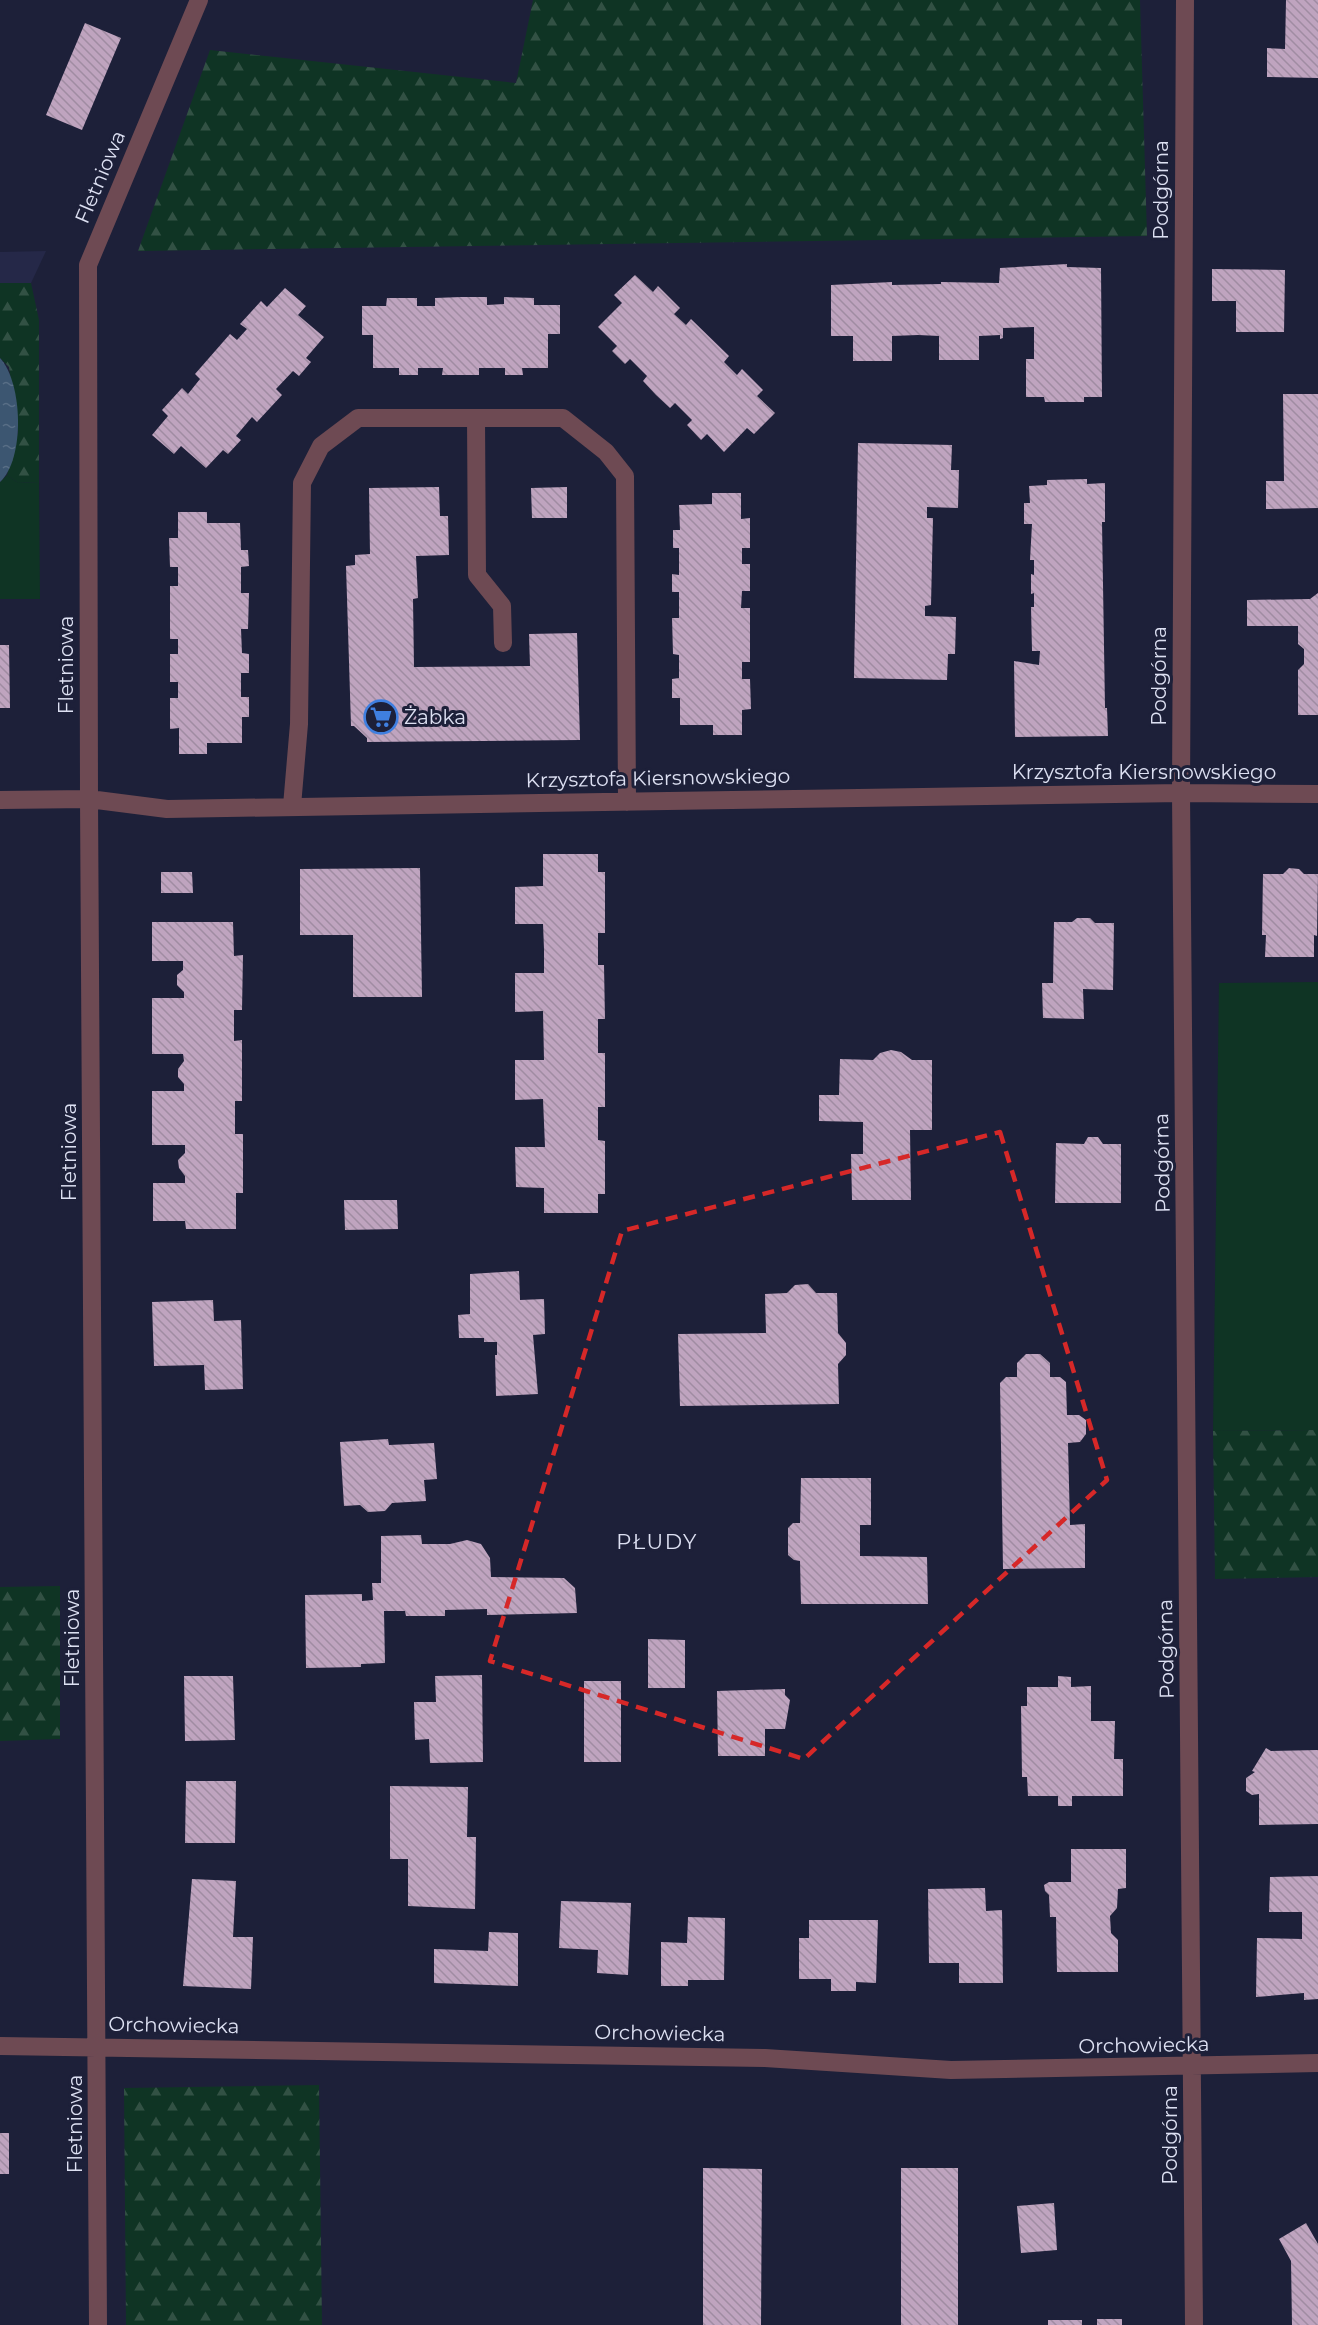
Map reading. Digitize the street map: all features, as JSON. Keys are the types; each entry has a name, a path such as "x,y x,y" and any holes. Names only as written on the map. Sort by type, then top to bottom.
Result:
{"street":[{"name":"Fletniowa","path":"98,2325 88,265 199,0"},
{"name":"Podgórna","path":"1185,0 1181,793 1194,2325"},
{"path":"292,806 299,724 302,483 321,446 358,418 562,418 606,452 625,476 627,802"},
{"path":"476,418 477,575 502,606 503,643"},
{"name":"Krzysztofa Kiersnowskiego","path":"0,800 89,800 166,809 1181,793 1318,794"},
{"name":"Orchowiecka","path":"0,2046 765,2058 951,2070 1192,2068 1318,2063"}],"highlighted area":[{"path":"1000,1132 1107,1480 804,1759 490,1661 622,1231"}],"shaded area":[{"path":"46,251 31,283 0,283 0,252"}],"green space":[{"path":"533,0 1140,0 1147,236 138,251 210,50 516,83"},
{"path":"0,283 31,283 39,320 39,483 17,482 7,475 18,432 9,367 0,358"},
{"path":"7,475 17,482 39,483 40,599 0,599 0,482"},
{"path":"1318,982 1318,1430 1213,1431 1219,983"},
{"path":"1318,1430 1318,1577 1215,1579 1213,1431"},
{"path":"60,1586 60,1739 0,1741 0,1587"},
{"path":"319,2085 322,2325 126,2325 124,2088"}],"water":[{"path":"0,358 8,370 13,385 18,421 14,456 8,471 0,482"}],"building":[{"path":"1286,0 1318,0 1318,78 1267,77 1267,48 1285,49"},
{"path":"85,23 121,38 82,130 46,115"},
{"path":"1067,264 1067,267 1101,268 1102,397 1084,397 1084,402 1045,402 1044,397 1026,397 1026,359 1034,359 1034,327 1003,328 1003,338 1000,339 1000,335 979,336 979,360 939,360 939,336 918,335 892,336 892,361 853,361 853,336 831,336 831,285 892,282 892,285 941,284 941,282 999,283 1000,268"},
{"path":"1212,269 1285,270 1284,332 1236,332 1236,301 1212,301"},
{"path":"635,275 653,292 658,286 680,308 674,314 686,325 691,319 729,356 724,362 737,375 742,369 763,390 757,396 775,413 754,434 747,428 724,452 707,434 701,440 687,425 692,420 675,403 670,408 643,381 647,376 630,359 625,364 612,351 617,346 598,327 622,303 614,295"},
{"path":"285,288 306,306 298,315 324,337 306,358 311,362 299,376 293,371 276,389 282,395 257,422 252,417 236,436 241,440 228,454 223,450 206,468 181,446 174,454 152,435 168,416 162,410 182,388 188,394 200,379 195,374 230,334 237,340 247,329 240,324 261,301 267,307"},
{"path":"487,297 487,305 504,304 504,297 534,298 534,305 560,305 560,334 548,334 548,368 522,368 523,375 505,375 505,368 479,368 479,375 442,375 443,368 418,368 418,375 399,375 399,368 373,368 373,335 362,335 362,306 386,306 387,298 417,298 417,306 435,306 435,298"},
{"path":"1283,394 1318,394 1318,508 1266,509 1266,481 1284,481"},
{"path":"858,443 952,445 951,470 959,470 958,508 927,507 927,518 933,518 931,605 925,606 925,616 956,617 955,654 948,654 947,680 854,678"},
{"path":"1087,479 1087,484 1105,483 1105,522 1102,522 1105,708 1107,708 1108,736 1015,737 1014,661 1039,665 1040,651 1032,651 1031,607 1034,607 1034,593 1031,594 1031,574 1034,575 1034,560 1030,560 1032,524 1024,524 1024,503 1030,503 1029,486 1047,485 1047,480"},
{"path":"439,487 440,516 448,516 449,555 416,556 418,598 413,599 414,667 530,666 529,634 577,633 580,740 367,742 367,738 351,726 346,566 355,565 355,555 370,554 369,488"},
{"path":"567,487 567,518 532,518 531,488"},
{"path":"712,493 741,493 741,519 750,518 750,548 742,548 742,564 750,564 750,591 742,591 741,608 750,608 750,662 742,662 742,679 750,679 751,709 742,710 742,735 713,735 713,725 680,725 680,698 672,698 672,679 679,678 679,655 673,654 672,618 679,618 679,592 672,592 672,574 679,575 679,548 673,548 673,530 680,530 679,505 712,504"},
{"path":"178,512 207,512 207,523 240,523 241,550 248,550 249,566 241,567 241,593 249,593 248,629 241,629 242,653 249,654 249,673 241,673 241,697 249,697 249,717 242,717 242,743 207,743 207,754 179,754 179,728 170,729 170,698 178,698 178,682 170,682 170,654 178,654 178,639 170,639 170,586 178,586 178,567 170,567 169,538 178,538"},
{"path":"1318,593 1318,715 1298,715 1298,670 1304,664 1304,649 1298,644 1298,626 1247,626 1247,600 1310,599"},
{"path":"0,645 9,645 10,708 0,708"},
{"path":"543,854 598,854 598,872 605,872 605,933 598,933 598,965 604,965 605,1019 598,1019 598,1053 605,1053 605,1107 598,1107 598,1140 605,1141 605,1194 598,1194 598,1213 544,1213 544,1188 516,1187 515,1147 545,1147 543,1099 515,1100 515,1060 544,1060 543,1011 515,1012 515,973 544,973 544,949 543,924 515,924 515,887 543,886"},
{"path":"420,868 422,997 353,997 353,935 300,935 300,869"},
{"path":"1289,868 1299,869 1304,874 1318,874 1317,936 1314,935 1314,957 1265,957 1266,935 1262,935 1263,874 1283,874"},
{"path":"161,872 192,872 193,893 161,893"},
{"path":"1077,918 1090,918 1095,923 1114,923 1113,990 1083,989 1084,1019 1043,1018 1042,983 1053,983 1054,922 1072,922"},
{"path":"152,922 233,922 234,956 243,955 242,1010 234,1010 234,1041 242,1040 242,1101 235,1101 235,1134 243,1134 243,1193 236,1193 236,1229 186,1229 185,1221 153,1221 153,1183 185,1183 185,1176 179,1168 178,1160 185,1153 185,1145 152,1145 152,1091 184,1091 184,1084 178,1077 178,1069 184,1061 183,1054 152,1054 152,998 184,998 184,992 177,985 177,975 183,970 183,961 152,961"},
{"path":"891,1050 901,1052 912,1060 932,1060 932,1130 910,1130 911,1200 852,1200 851,1154 863,1154 863,1122 819,1121 819,1095 839,1095 840,1059 873,1060 880,1053"},
{"path":"1088,1137 1098,1137 1103,1144 1121,1144 1121,1203 1055,1203 1056,1143 1084,1144"},
{"path":"344,1200 397,1200 398,1229 345,1230"},
{"path":"519,1271 520,1300 544,1299 545,1334 533,1335 538,1394 496,1396 497,1342 484,1342 484,1338 459,1338 458,1315 470,1314 470,1274"},
{"path":"808,1284 816,1293 837,1293 838,1333 846,1343 846,1355 838,1364 839,1404 680,1406 678,1334 766,1333 765,1294 787,1293 795,1285"},
{"path":"213,1300 214,1321 241,1320 243,1389 205,1390 204,1365 154,1366 152,1302"},
{"path":"1026,1354 1040,1354 1050,1363 1050,1377 1060,1377 1066,1382 1067,1415 1079,1415 1086,1420 1086,1434 1080,1442 1068,1443 1070,1525 1085,1524 1085,1568 1003,1569 1000,1383 1006,1377 1017,1377 1017,1363"},
{"path":"388,1439 389,1445 434,1443 437,1479 424,1480 426,1501 392,1503 385,1511 368,1512 360,1505 344,1506 340,1442"},
{"path":"801,1478 871,1478 871,1525 860,1525 860,1556 927,1557 928,1604 801,1604 800,1561 788,1555 788,1528 793,1523 800,1523"},
{"path":"421,1535 422,1544 450,1544 467,1540 481,1544 490,1558 491,1577 564,1578 575,1588 577,1613 487,1615 487,1609 445,1610 445,1616 406,1616 405,1611 384,1611 385,1663 361,1664 361,1667 306,1668 305,1595 362,1594 362,1601 373,1600 372,1583 381,1583 381,1536"},
{"path":"648,1639 685,1640 685,1688 648,1688"},
{"path":"482,1675 483,1762 430,1763 429,1739 415,1740 414,1702 436,1702 435,1676"},
{"path":"184,1676 233,1676 235,1740 185,1741"},
{"path":"1058,1676 1071,1677 1071,1687 1091,1686 1091,1721 1115,1721 1114,1759 1123,1759 1123,1796 1072,1796 1072,1806 1058,1806 1058,1796 1028,1796 1027,1777 1022,1777 1021,1706 1027,1706 1027,1687 1058,1687"},
{"path":"584,1681 621,1681 621,1762 584,1762"},
{"path":"785,1689 785,1695 790,1700 785,1729 765,1729 765,1756 718,1756 717,1691"},
{"path":"1266,1748 1271,1751 1318,1750 1318,1824 1259,1825 1259,1794 1252,1795 1246,1791 1246,1778 1255,1772 1252,1771"},
{"path":"186,1781 236,1781 235,1843 185,1843"},
{"path":"390,1786 468,1787 467,1837 476,1837 475,1909 408,1906 408,1859 390,1859"},
{"path":"1071,1849 1126,1849 1126,1888 1118,1889 1117,1908 1110,1916 1111,1933 1118,1940 1118,1972 1057,1972 1056,1917 1050,1917 1049,1895 1044,1885 1049,1882 1071,1882"},
{"path":"1318,1876 1318,1999 1304,2000 1304,1993 1256,1997 1257,1938 1302,1939 1302,1912 1269,1912 1270,1877"},
{"path":"192,1879 236,1881 233,1937 253,1937 251,1989 183,1986"},
{"path":"985,1888 986,1911 1002,1910 1003,1983 959,1983 959,1963 929,1963 928,1889"},
{"path":"561,1901 631,1903 628,1975 597,1973 598,1950 559,1948"},
{"path":"688,1917 725,1918 724,1980 688,1980 688,1986 661,1986 661,1942 687,1943"},
{"path":"809,1920 878,1920 876,1983 856,1982 856,1991 831,1991 831,1979 799,1979 799,1938 809,1938"},
{"path":"489,1932 518,1933 518,1986 434,1983 434,1949 488,1951"},
{"path":"0,2133 9,2133 9,2174 0,2174"},
{"path":"703,2168 762,2169 761,2325 703,2325"},
{"path":"901,2168 958,2168 958,2325 901,2325"},
{"path":"1054,2203 1057,2250 1021,2253 1017,2206"},
{"path":"1306,2223 1318,2244 1318,2325 1292,2325 1291,2261 1279,2239"},
{"path":"1097,2319 1122,2319 1122,2325 1097,2325"},
{"path":"1048,2320 1082,2320 1082,2325 1048,2325"}],"place":[{"name":"Żabka","path":"381,717"}],"district":[{"name":"PŁUDY","path":"657,1541"}]}
